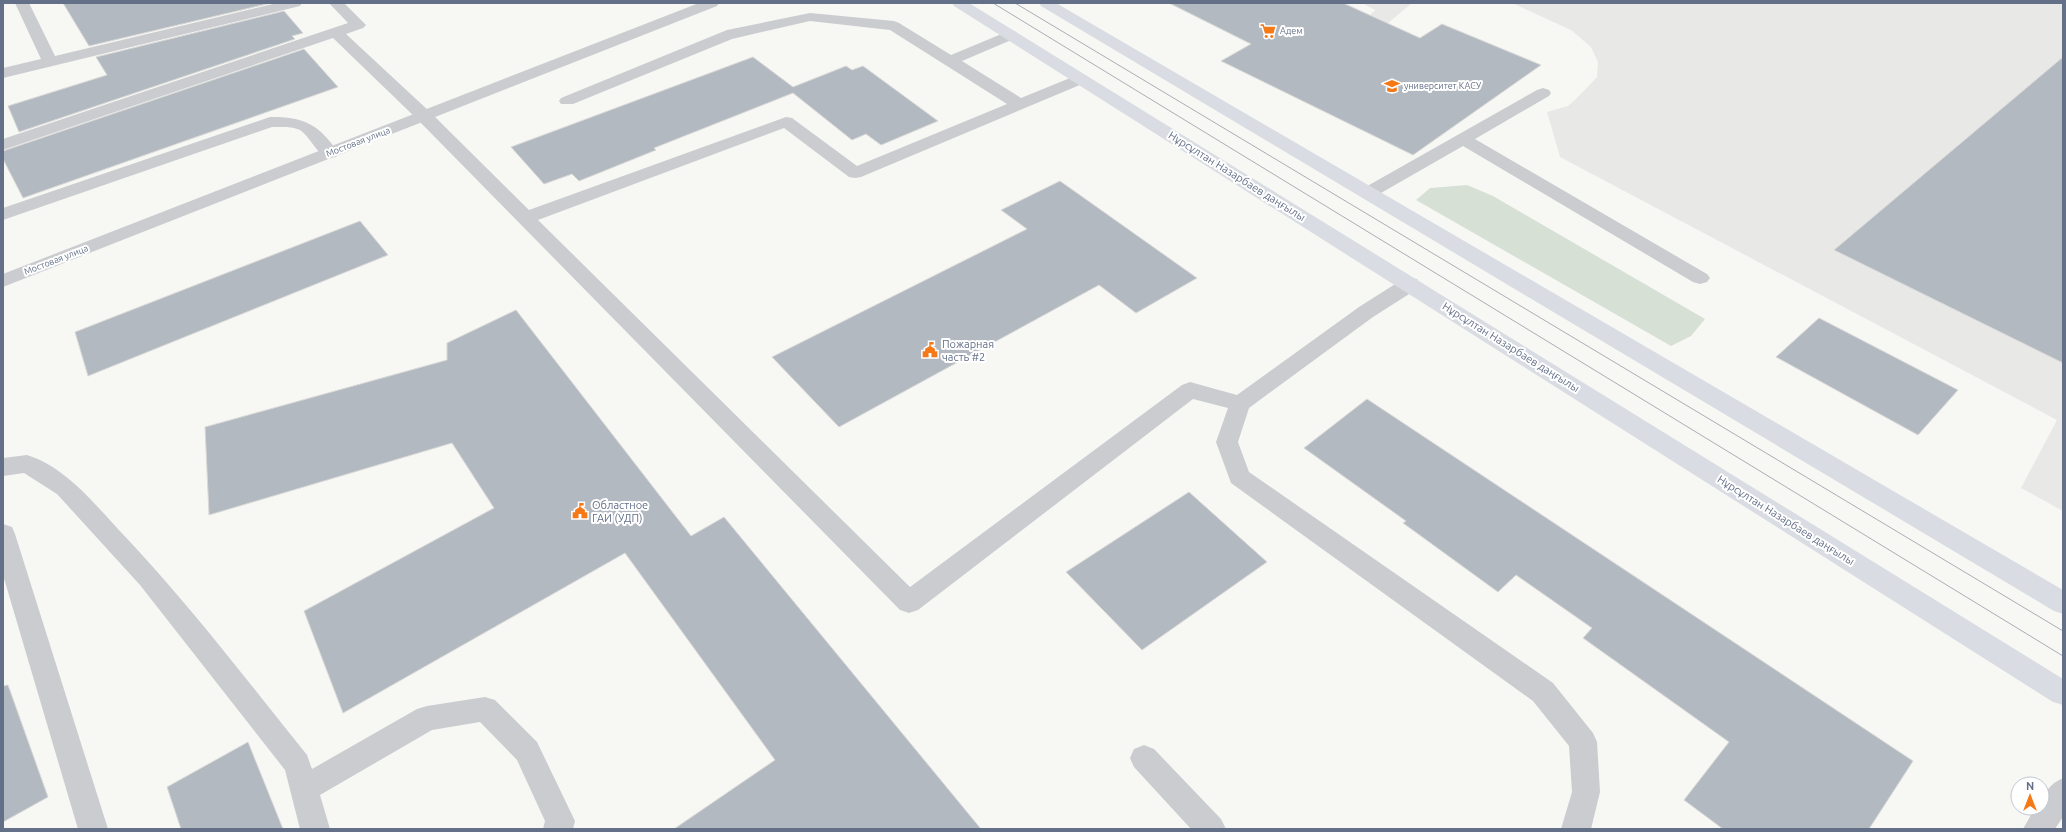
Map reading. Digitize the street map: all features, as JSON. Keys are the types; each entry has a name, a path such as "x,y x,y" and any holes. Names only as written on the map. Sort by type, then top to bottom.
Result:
{"main road":[{"name":"Нұрсұлтан Назарбаев даңғылы","path":"959,3 2063,693"},
{"path":"1046,3 2063,603"}],"street":[{"path":"22,3 50,61"},
{"path":"3,73 295,3"},
{"path":"3,145 358,25 336,3"},
{"name":"Мостовая улица","path":"3,281 712,3"},
{"path":"567,101 727,35 810,17 894,26 1019,104"},
{"path":"336,33 424,116 909,602 1190,390 1240,404"},
{"path":"949,61 1011,35"},
{"path":"525,218 786,122 855,173 1081,79"},
{"path":"1368,193 1543,93"},
{"path":"3,214 270,122 301,123 309,127 330,153"},
{"path":"1462,139 1700,278"},
{"path":"1410,284 1366,312 1240,404 1227,442 1238,477 1543,692 1583,742 1586,792 1576,829"},
{"path":"3,467 27,464 65,488 149,578 297,764 315,829"},
{"path":"3,534 93,829"},
{"path":"304,789 427,718 485,709 527,751 560,821 558,829"},
{"path":"1144,758 1211,829"},
{"path":"2038,829 2063,792"}],"shaded area":[{"path":"1362,3 1412,3 1376,33 1361,24 1375,10"},
{"path":"1512,3 2063,3 2063,511 2021,488 2057,420 1560,157 1547,112 1568,106 1579,96 1597,77 1598,62 1591,47 1571,30"},
{"path":"1467,185 1493,196 1705,319 1691,336 1671,346 1416,200 1430,188"}],"building":[{"path":"63,3 271,3 89,46"},
{"name":"университет КАСУ","path":"1169,3 1343,3 1420,38 1442,24 1541,65 1413,155 1221,61 1251,44"},
{"path":"284,11 303,33 292,36 295,39 19,132 8,106 107,75 96,57"},
{"path":"304,49 338,87 23,198 3,159 3,151"},
{"path":"753,57 793,87 846,66 852,70 863,66 938,121 881,145 866,134 852,140 793,93 654,148 656,150 579,181 572,174 544,184 511,147"},
{"path":"2063,57 2063,363 1834,250"},
{"path":"1060,181 1197,278 1136,313 1099,285 839,427 772,357 1027,229 1001,210"},
{"path":"360,221 388,255 88,376 75,332"},
{"name":"Областное ГАИ (УДП)","path":"516,310 691,536 724,517 981,829 674,829 775,760 625,553 343,713 304,611 494,508 452,443 209,515 205,427 447,360 447,343"},
{"path":"1819,318 1958,390 1918,435 1776,357"},
{"path":"1367,399 1913,761 1869,829 1723,829 1684,800 1729,742 1583,638 1592,628 1516,575 1498,592 1403,523 1406,521 1304,448"},
{"path":"1189,492 1267,562 1142,650 1066,572"},
{"path":"8,685 48,797 3,822 3,686"},
{"path":"248,742 283,829 181,829 167,787"}],"tram line":[{"path":"993,3 2063,656"},
{"path":"1015,3 2063,631"}],"place":[{"name":"Адем","path":"1268,31"},
{"name":"университет КАСУ","path":"1392,86"},
{"name":"Пожарная часть #2","path":"930,350"},
{"name":"Областное ГАИ (УДП)","path":"580,511"}]}
